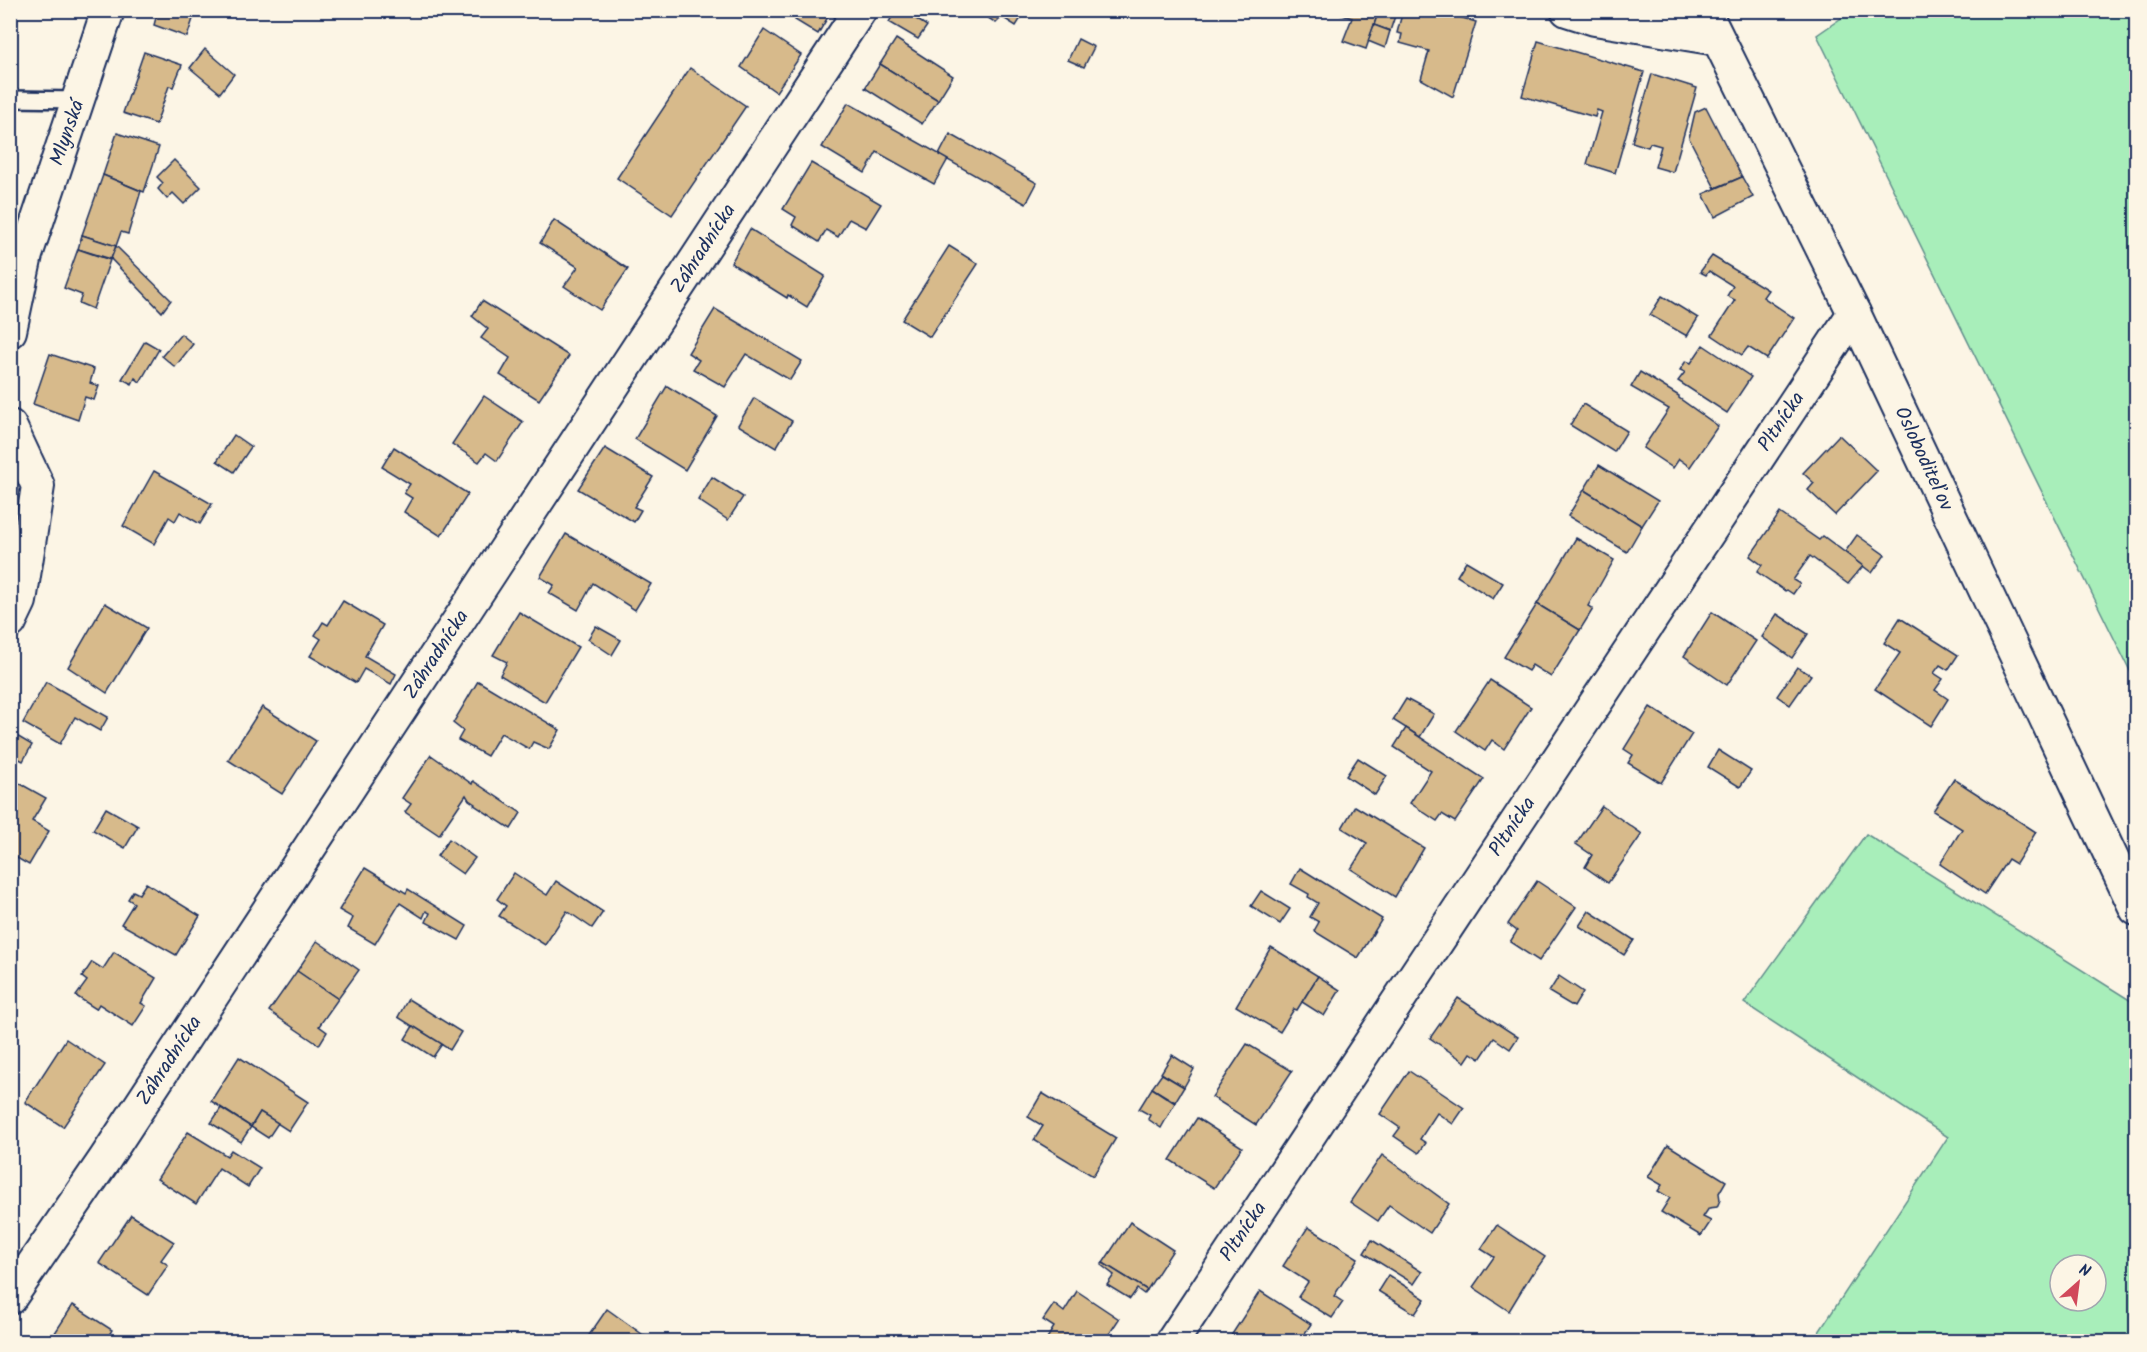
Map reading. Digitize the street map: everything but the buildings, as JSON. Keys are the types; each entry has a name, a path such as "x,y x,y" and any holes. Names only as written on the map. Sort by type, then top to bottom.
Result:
{"street":[{"name":"Mlynská","path":"10,331 18,260 79,100 108,10"},
{"name":"Záhradnícka","path":"10,1298 118,1139 860,10"},
{"path":"1567,10 1595,19 1717,39"},
{"name":"Osloboditeľov","path":"1704,10 1854,313 2136,909"},
{"name":"Pltnícka","path":"1172,1341 1854,313"},
{"path":"10,426 38,486 20,601 10,622"}],"lane":[{"path":"10,99 79,100"}],"green space":[{"path":"1853,10 2136,11 2136,683 1817,35"},
{"path":"1866,834 2136,1004 2136,1341 1813,1341 1948,1137 1744,1003"}]}
